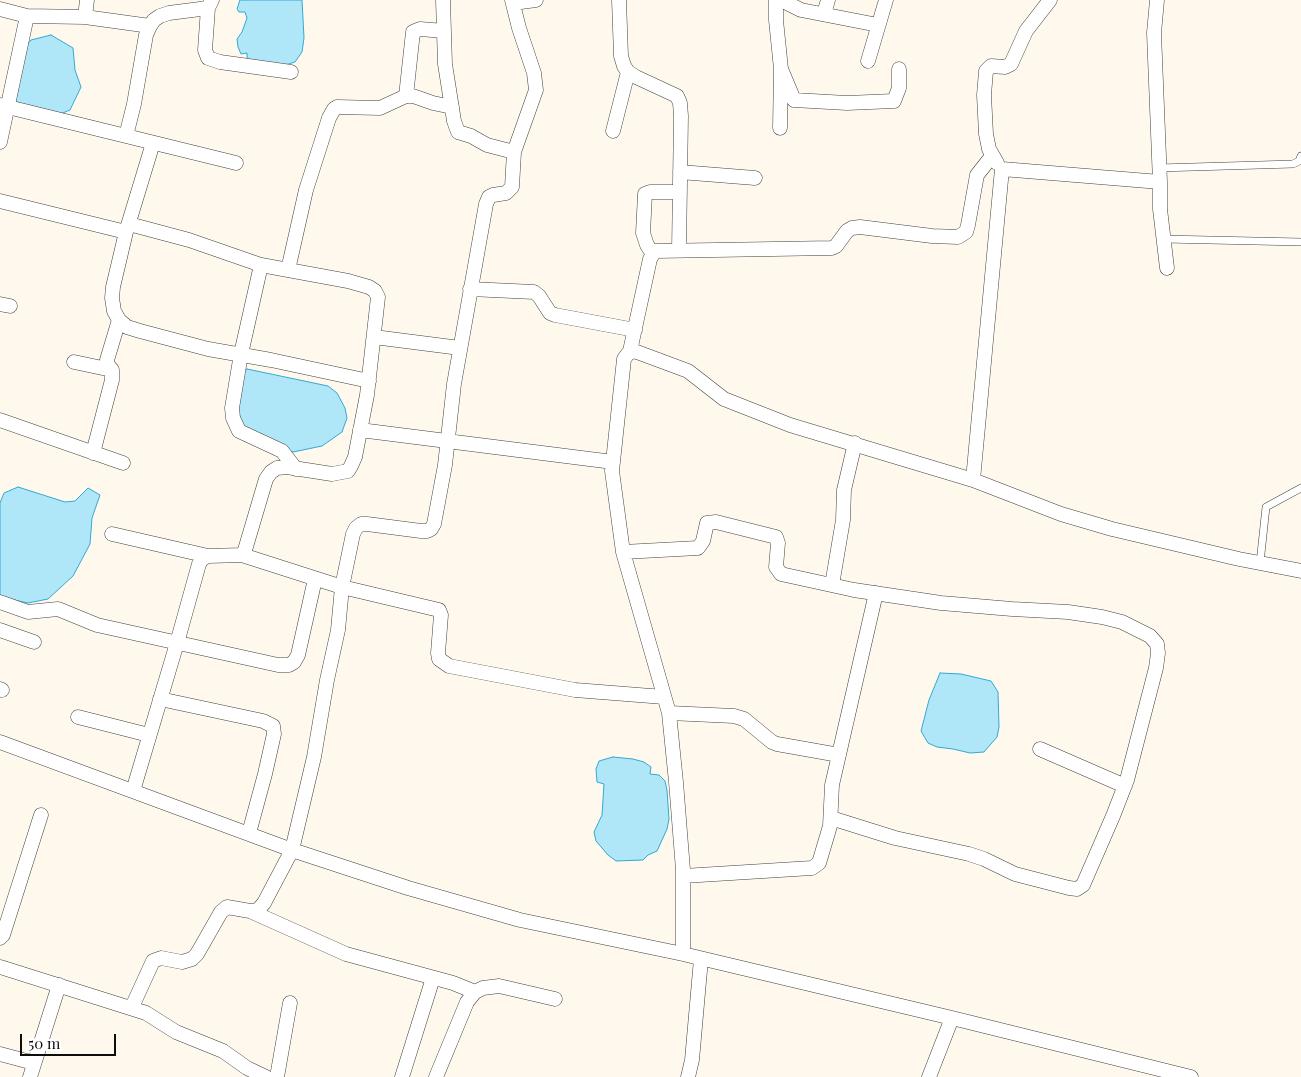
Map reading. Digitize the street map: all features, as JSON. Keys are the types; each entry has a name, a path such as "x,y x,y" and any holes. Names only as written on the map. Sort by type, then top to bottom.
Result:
{"street":[{"path":"85,17 86,0"},
{"path":"443,0 445,64 458,132 471,136 487,146 514,152"},
{"path":"250,912 258,910 264,903 292,850 314,757 326,680 338,630 342,587 353,534 361,524 421,532 431,529 435,516 460,348 486,204 489,197 510,191 512,187 514,152 536,90 534,73 512,2 536,0"},
{"path":"619,0 621,56 624,66 628,72 677,96 680,103 679,250"},
{"path":"776,0 781,69 780,128"},
{"path":"781,0 801,10 878,25"},
{"path":"824,14 828,0"},
{"path":"868,61 886,0"},
{"path":"973,480 1002,169 992,156 986,134 984,95 986,71 991,66 1005,67 1011,64 1026,31 1050,0"},
{"path":"1157,0 1154,33 1160,209 1167,268"},
{"path":"126,136 134,104 146,35 154,20 160,16 210,4 205,50 208,58 220,62 291,72"},
{"path":"0,9 27,16 85,17 150,26"},
{"path":"0,142 4,106 27,16"},
{"path":"406,96 413,32 420,29 444,31"},
{"path":"781,69 794,100 847,103 894,101 899,88 899,70"},
{"path":"613,131 628,72"},
{"path":"288,270 303,203 332,112 337,107 380,108 406,96 452,107"},
{"path":"4,106 236,162"},
{"path":"153,143 127,228 112,287 113,305 119,320 140,332 208,349 241,354 369,381"},
{"path":"652,254 656,251 679,250 832,248 836,246 847,231 860,227 932,236 958,237 966,232 977,175 992,156"},
{"path":"1002,169 1160,175"},
{"path":"680,172 755,178"},
{"path":"680,192 650,192 645,194 644,233 652,254 630,351 624,359 612,471 623,552 668,713 676,782 683,876 683,954"},
{"path":"0,201 189,240 261,265 348,281 369,287 375,291 378,297 378,306 369,381 355,457 348,470 332,474 277,468 271,472 266,479 242,555"},
{"path":"261,265 241,354 232,408 238,431 282,451 296,469"},
{"path":"470,289 534,292 539,296 550,313 555,315 635,330"},
{"path":"93,453 112,380 112,370 108,365 108,355 119,320"},
{"path":"374,337 460,348"},
{"path":"630,351 688,371 724,399 790,425 973,480 1061,514 1086,522 1301,571"},
{"path":"74,362 112,370"},
{"path":"0,420 123,463"},
{"path":"360,430 613,462"},
{"path":"832,585 843,520 844,490 855,443"},
{"path":"623,552 698,548 703,541 707,523 716,522 776,538 778,543 777,571 808,580 876,594 951,604 1012,610 1068,612 1102,617 1122,622 1150,636 1157,644 1158,653 1125,786 1085,880 1077,889 1015,874 969,854 895,838 831,818"},
{"path":"112,534 208,556 242,555 342,587 439,610 441,615 439,659 449,666 575,690 664,697"},
{"path":"133,791 196,572 202,559 208,556"},
{"path":"0,602 28,612 65,611 96,625 278,665 289,665 294,662 298,655 315,578"},
{"path":"683,876 812,868 819,863 831,818 832,784 838,755 876,594"},
{"path":"0,630 34,642"},
{"path":"160,699 263,722 273,726 274,734 249,833"},
{"path":"668,713 734,716 744,719 777,744 838,755"},
{"path":"78,718 149,735"},
{"path":"0,742 292,850 408,888 520,920 683,954 1191,1077"},
{"path":"1040,749 1125,786"},
{"path":"0,938 3,934 41,815"},
{"path":"132,1007 153,961 161,958 182,962 192,959 197,954 223,909 227,907 250,912 346,954 433,978 475,992"},
{"path":"688,1077 692,1060 702,959"},
{"path":"0,967 132,1007 146,1013 188,1038 223,1052 247,1068 266,1077"},
{"path":"402,1077 433,978"},
{"path":"30,1077 59,985"},
{"path":"436,1077 467,1002 475,992 482,988 499,986 555,999"},
{"path":"277,1077 290,1003"},
{"path":"929,1077 952,1018"},
{"path":"0,1054 34,1063"}],"lane":[{"path":"1160,175 1293,164 1299,161 1301,156"},
{"path":"1164,239 1301,242"},
{"path":"1260,563 1266,507 1301,488"}],"water":[{"path":"240,0 302,0 304,38 302,52 295,62 285,65 252,61 247,58 247,53 241,54 237,39 242,32 247,18 245,12 239,12 237,9"},
{"path":"51,35 73,48 75,70 81,87 70,110 58,115 13,103 26,46 31,40"},
{"path":"247,369 328,386 337,393 345,408 347,418 342,432 322,446 293,452 242,426 236,400 242,373"},
{"path":"18,487 65,502 75,501 88,488 100,495 92,518 90,544 73,576 48,599 28,603 0,597 0,503 4,493"},
{"path":"940,673 961,674 991,681 998,692 999,727 997,737 984,752 970,753 937,747 928,743 921,731 929,700"},
{"path":"613,757 644,762 651,767 650,774 659,775 665,781 669,819 667,829 657,851 648,855 643,860 616,861 596,841 594,832 602,815 604,784 597,782 596,769 599,761"}]}
